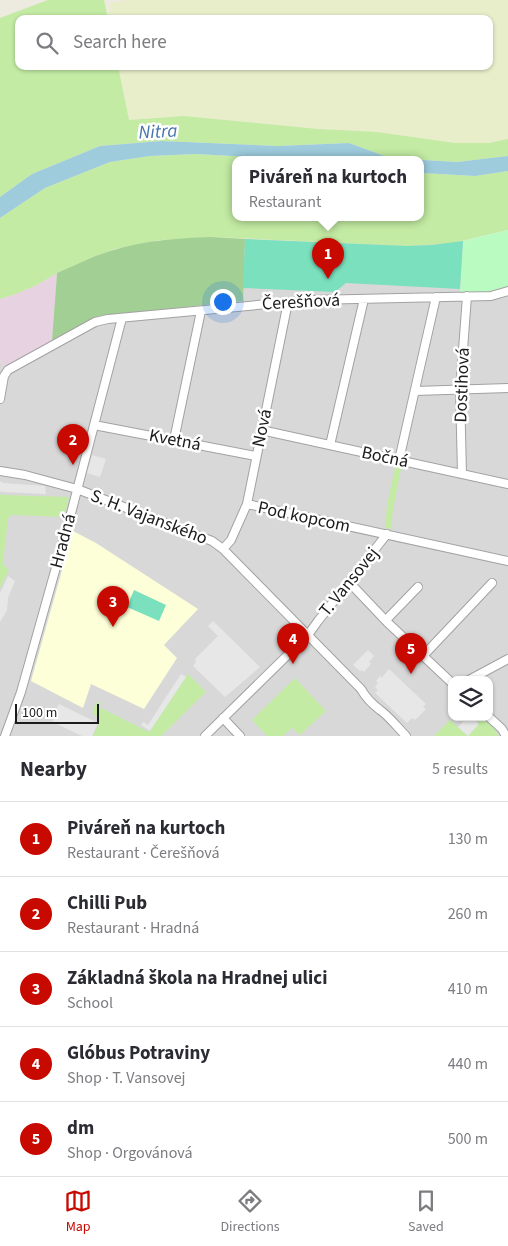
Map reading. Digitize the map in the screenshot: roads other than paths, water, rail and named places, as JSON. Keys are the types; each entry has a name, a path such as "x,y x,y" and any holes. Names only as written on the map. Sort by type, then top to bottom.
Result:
{"street":[{"name":"Čerešňová","path":"0,399 5,373 15,365 95,322 108,319 311,300 491,296 508,291"},
{"name":"Dostihová","path":"462,474 460,390 467,296"},
{"path":"399,460 436,297"},
{"path":"330,445 364,299"},
{"name":"Nová","path":"223,549 231,540 247,504 288,302"},
{"path":"174,440 201,311"},
{"name":"Hradná","path":"5,734 23,682 70,521 122,318"},
{"path":"415,391 508,388"},
{"name":"Kvetná","path":"94,425 256,456"},
{"name":"Bočná","path":"261,430 508,484"},
{"name":"S. H. Vajanského","path":"0,471 25,474 77,489 212,540 308,635 370,702 380,709 406,736"},
{"name":"Pod kopcom","path":"247,504 508,561"},
{"name":"T. Vansovej","path":"205,736 308,635 387,534"},
{"path":"349,582 448,679"},
{"path":"423,656 492,583"},
{"path":"386,620 418,587"},
{"path":"476,676 508,659"},
{"path":"223,718 240,736"},
{"path":"493,721 506,736"}],"water":[{"path":"161,141 278,146 349,143 385,156 232,156 196,154 150,156 110,162 45,188 0,218 0,197 32,174 100,146"},
{"path":"508,156 508,171 475,176 424,173 424,160 457,162"}],"place":[{"name":"Piváreň na kurtoch","path":"328,279"},
{"name":"Chilli Pub","path":"73,465"},
{"name":"Základná škola na Hradnej ulici","path":"113,627"},
{"name":"Glóbus Potraviny","path":"293,664"},
{"name":"dm","path":"411,674"}],"water label":[{"name":"Nitra","path":"158,132"}]}
